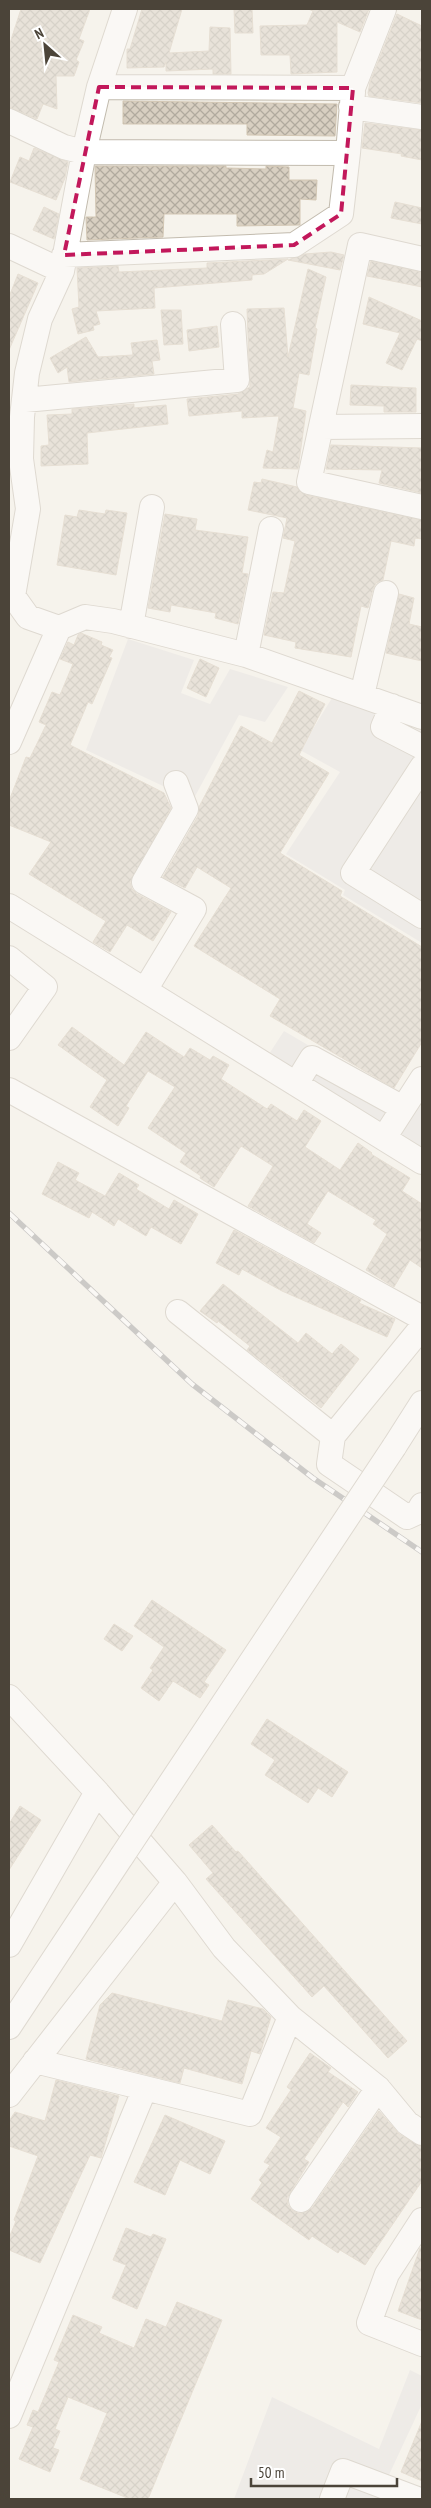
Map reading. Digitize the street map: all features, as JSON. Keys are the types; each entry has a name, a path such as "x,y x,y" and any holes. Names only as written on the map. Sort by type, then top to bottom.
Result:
{"street":[{"path":"60,628 28,617 11,601 16,533 28,509 15,457 25,400 18,369 63,263 84,152 99,87 125,9"},
{"path":"9,246 63,263 294,245 341,214 352,97 384,9"},
{"path":"99,87 352,97 422,117"},
{"path":"9,121 64,147 84,152 348,153"},
{"path":"422,259 360,244 309,482 422,507"},
{"path":"25,400 237,380 233,324"},
{"path":"321,427 422,426"},
{"path":"131,626 152,507"},
{"path":"246,655 271,529"},
{"path":"362,695 386,593"},
{"path":"9,742 60,628 85,617 131,626 246,655 422,717"},
{"path":"392,706 383,727 422,747"},
{"path":"422,768 353,873 422,916"},
{"path":"145,990 194,910 144,882 186,809 176,783"},
{"path":"9,906 422,1162"},
{"path":"9,958 45,987 9,1038"},
{"path":"296,1084 312,1058 403,1108"},
{"path":"384,1138 422,1078"},
{"path":"9,1090 422,1318"},
{"path":"178,1312 333,1436"},
{"path":"422,1327 333,1436 329,1464 407,1517 418,1512 422,1505"},
{"path":"9,2027 422,1403"},
{"path":"9,1697 97,1792 175,1882 224,1948 290,2017 378,2088 407,2123 422,2133"},
{"path":"9,1945 97,1792"},
{"path":"9,2095 175,1882"},
{"path":"35,2061 250,2114 290,2017"},
{"path":"9,2416 145,2088"},
{"path":"301,2200 378,2088"},
{"path":"422,2220 387,2274 368,2323 422,2344"},
{"path":"332,2499 343,2471 418,2499"}],"highlighted area":[{"path":"99,87 353,88 341,214 294,245 64,255"}],"shaded area":[{"path":"128,639 194,660 181,693 210,704 230,669 288,687 265,722 239,715 193,800 86,750"},
{"path":"332,698 422,731 422,943 343,895 345,890 286,854 340,772 300,750"},
{"path":"284,1031 412,1106 422,1092 422,1148 269,1054"},
{"path":"410,2370 422,2376 422,2404 388,2477 422,2499 234,2499 272,2397 379,2449"}],"building":[{"path":"21,9 90,9 79,39 84,41 76,60 79,62 74,76 56,76 57,109 43,104 37,119 9,107 9,46"},
{"path":"142,9 182,9 169,53 209,51 210,27 230,28 231,74 213,74 213,69 166,71 166,62 164,67 127,68 127,49 130,49"},
{"path":"234,9 252,9 253,33 235,33"},
{"path":"308,9 369,9 360,32 337,22 337,72 291,74 290,55 261,55 260,26 307,25 313,11"},
{"path":"397,14 422,26 422,103 369,96 368,93 370,82"},
{"path":"123,101 337,104 335,136 247,135 247,124 123,124"},
{"path":"365,123 422,130 422,160 401,156 402,154 362,148"},
{"path":"34,148 68,162 65,178 56,200 10,182 20,157 29,161"},
{"path":"95,166 226,166 226,168 266,169 266,166 289,167 289,180 317,180 316,200 300,199 300,225 237,226 237,214 164,214 163,237 87,240 86,217 96,217"},
{"path":"395,202 422,208 422,224 391,218"},
{"path":"44,207 59,214 54,239 33,230"},
{"path":"331,252 344,255 340,270 288,260 305,254"},
{"path":"288,259 264,274 252,275 252,280 154,288 155,308 96,311 100,324 93,326 94,330 78,334 72,309 79,307 77,268 118,266 119,272 207,268 207,263"},
{"path":"371,261 422,272 422,287 367,276"},
{"path":"308,269 326,277 315,328 317,329 309,375 299,373 293,408 306,411 298,469 263,468 267,450 273,452 279,416 242,418 242,411 189,416 187,399 238,394 250,387 247,309 284,308 288,357"},
{"path":"18,274 38,283 9,350 9,297"},
{"path":"369,297 422,321 422,341 417,339 402,370 386,363 400,333 363,324"},
{"path":"161,310 181,310 183,344 164,345"},
{"path":"217,326 219,347 189,351 187,330"},
{"path":"86,337 98,357 133,355 131,343 157,340 160,360 152,361 154,374 69,382 67,367 58,373 50,358"},
{"path":"351,385 416,388 416,412 384,412 384,406 350,405"},
{"path":"134,404 134,408 166,405 168,424 87,433 88,464 41,466 41,446 49,445 47,415 72,414 72,409"},
{"path":"331,445 422,448 422,493 379,483 382,470 326,469"},
{"path":"262,479 297,487 306,495 422,520 422,539 415,538 414,546 391,541 383,580 376,583 368,608 361,606 351,657 295,648 296,642 264,635 273,592 284,593 295,541 283,538 287,518 248,510 254,482 261,483"},
{"path":"79,510 105,514 106,510 127,513 116,575 57,565 65,515 77,517"},
{"path":"165,514 197,519 195,530 248,537 242,573 248,574 238,624 215,618 216,613 171,605 170,612 148,608"},
{"path":"399,594 414,598 409,624 422,627 422,661 386,653"},
{"path":"81,633 102,642 101,645 113,650 109,657 112,658 92,704 88,702 70,745 164,793 171,808 130,882 132,889 137,894 171,912 153,941 127,925 110,952 93,942 106,921 29,874 51,842 9,825 9,801 26,757 30,758 46,725 39,722 52,692 60,695 73,664 60,659 68,642 74,645 78,635"},
{"path":"200,659 219,668 206,697 187,688"},
{"path":"299,691 325,704 299,755 329,773 280,853 342,891 340,896 422,947 422,1042 394,1088 270,1016 280,999 194,946 231,888 197,867 185,888 163,877 198,816 199,807 241,726 272,743"},
{"path":"72,1027 124,1065 146,1032 184,1057 190,1048 210,1060 213,1056 229,1065 221,1079 267,1109 271,1104 297,1121 304,1110 321,1121 305,1147 340,1170 358,1143 371,1154 410,1178 402,1191 422,1204 422,1268 410,1260 394,1287 366,1270 387,1234 373,1224 376,1220 328,1191 307,1224 321,1233 314,1243 248,1206 273,1166 241,1146 214,1187 200,1178 201,1176 180,1162 186,1153 148,1128 175,1087 148,1071 126,1106 129,1108 118,1126 90,1107 107,1080 58,1045"},
{"path":"58,1162 79,1173 75,1180 105,1196 119,1173 139,1185 136,1189 169,1209 174,1200 198,1214 181,1244 151,1227 146,1236 118,1219 114,1226 92,1212 89,1218 42,1194"},
{"path":"234,1230 361,1300 359,1303 395,1319 387,1337 282,1291 242,1269 239,1275 216,1263"},
{"path":"223,1284 298,1343 306,1333 332,1354 341,1344 359,1359 321,1408 247,1350 250,1346 218,1321 217,1323 200,1311"},
{"path":"152,1600 226,1650 204,1682 209,1685 200,1698 173,1681 159,1701 141,1688 153,1670 150,1668 164,1647 134,1626"},
{"path":"114,1624 133,1636 122,1651 104,1639"},
{"path":"267,1719 348,1772 332,1797 318,1788 308,1803 265,1775 275,1760 251,1744"},
{"path":"20,1806 41,1820 9,1870 9,1824"},
{"path":"212,1825 236,1852 238,1851 407,2041 388,2058 324,1986 312,1997 206,1879 213,1873 189,1845"},
{"path":"112,1993 222,2021 228,2000 263,2009 271,2017 260,2054 251,2051 242,2084 184,2068 180,2083 86,2059 100,2005"},
{"path":"310,2053 331,2068 328,2072 358,2092 348,2107 343,2102 304,2159 309,2162 287,2198 288,2205 293,2211 300,2214 312,2208 379,2111 399,2134 422,2147 422,2181 365,2265 340,2250 338,2253 312,2236 309,2240 251,2199 262,2183 259,2180 270,2165 264,2162 281,2137 266,2128 291,2090 287,2087"},
{"path":"56,2080 119,2096 101,2158 90,2155 40,2263 9,2250 9,2238 16,2221 14,2220 38,2156 9,2146 9,2121 15,2112 45,2121"},
{"path":"165,2115 225,2141 210,2174 180,2160 165,2195 134,2182"},
{"path":"126,2228 151,2237 153,2234 166,2239 137,2309 112,2298 126,2265 113,2260"},
{"path":"420,2248 422,2248 422,2320 398,2311"},
{"path":"177,2302 222,2320 148,2499 130,2499 80,2479 107,2413 68,2397 55,2429 60,2431 53,2448 59,2450 50,2472 19,2459 33,2427 27,2425 33,2410 38,2412 59,2362 54,2360 73,2315 102,2327 99,2333 134,2348 146,2319 166,2327"},
{"path":"422,2421 422,2481 401,2472"}],"railway":[{"path":"9,1213 192,1384 313,1478 422,1552"}]}
